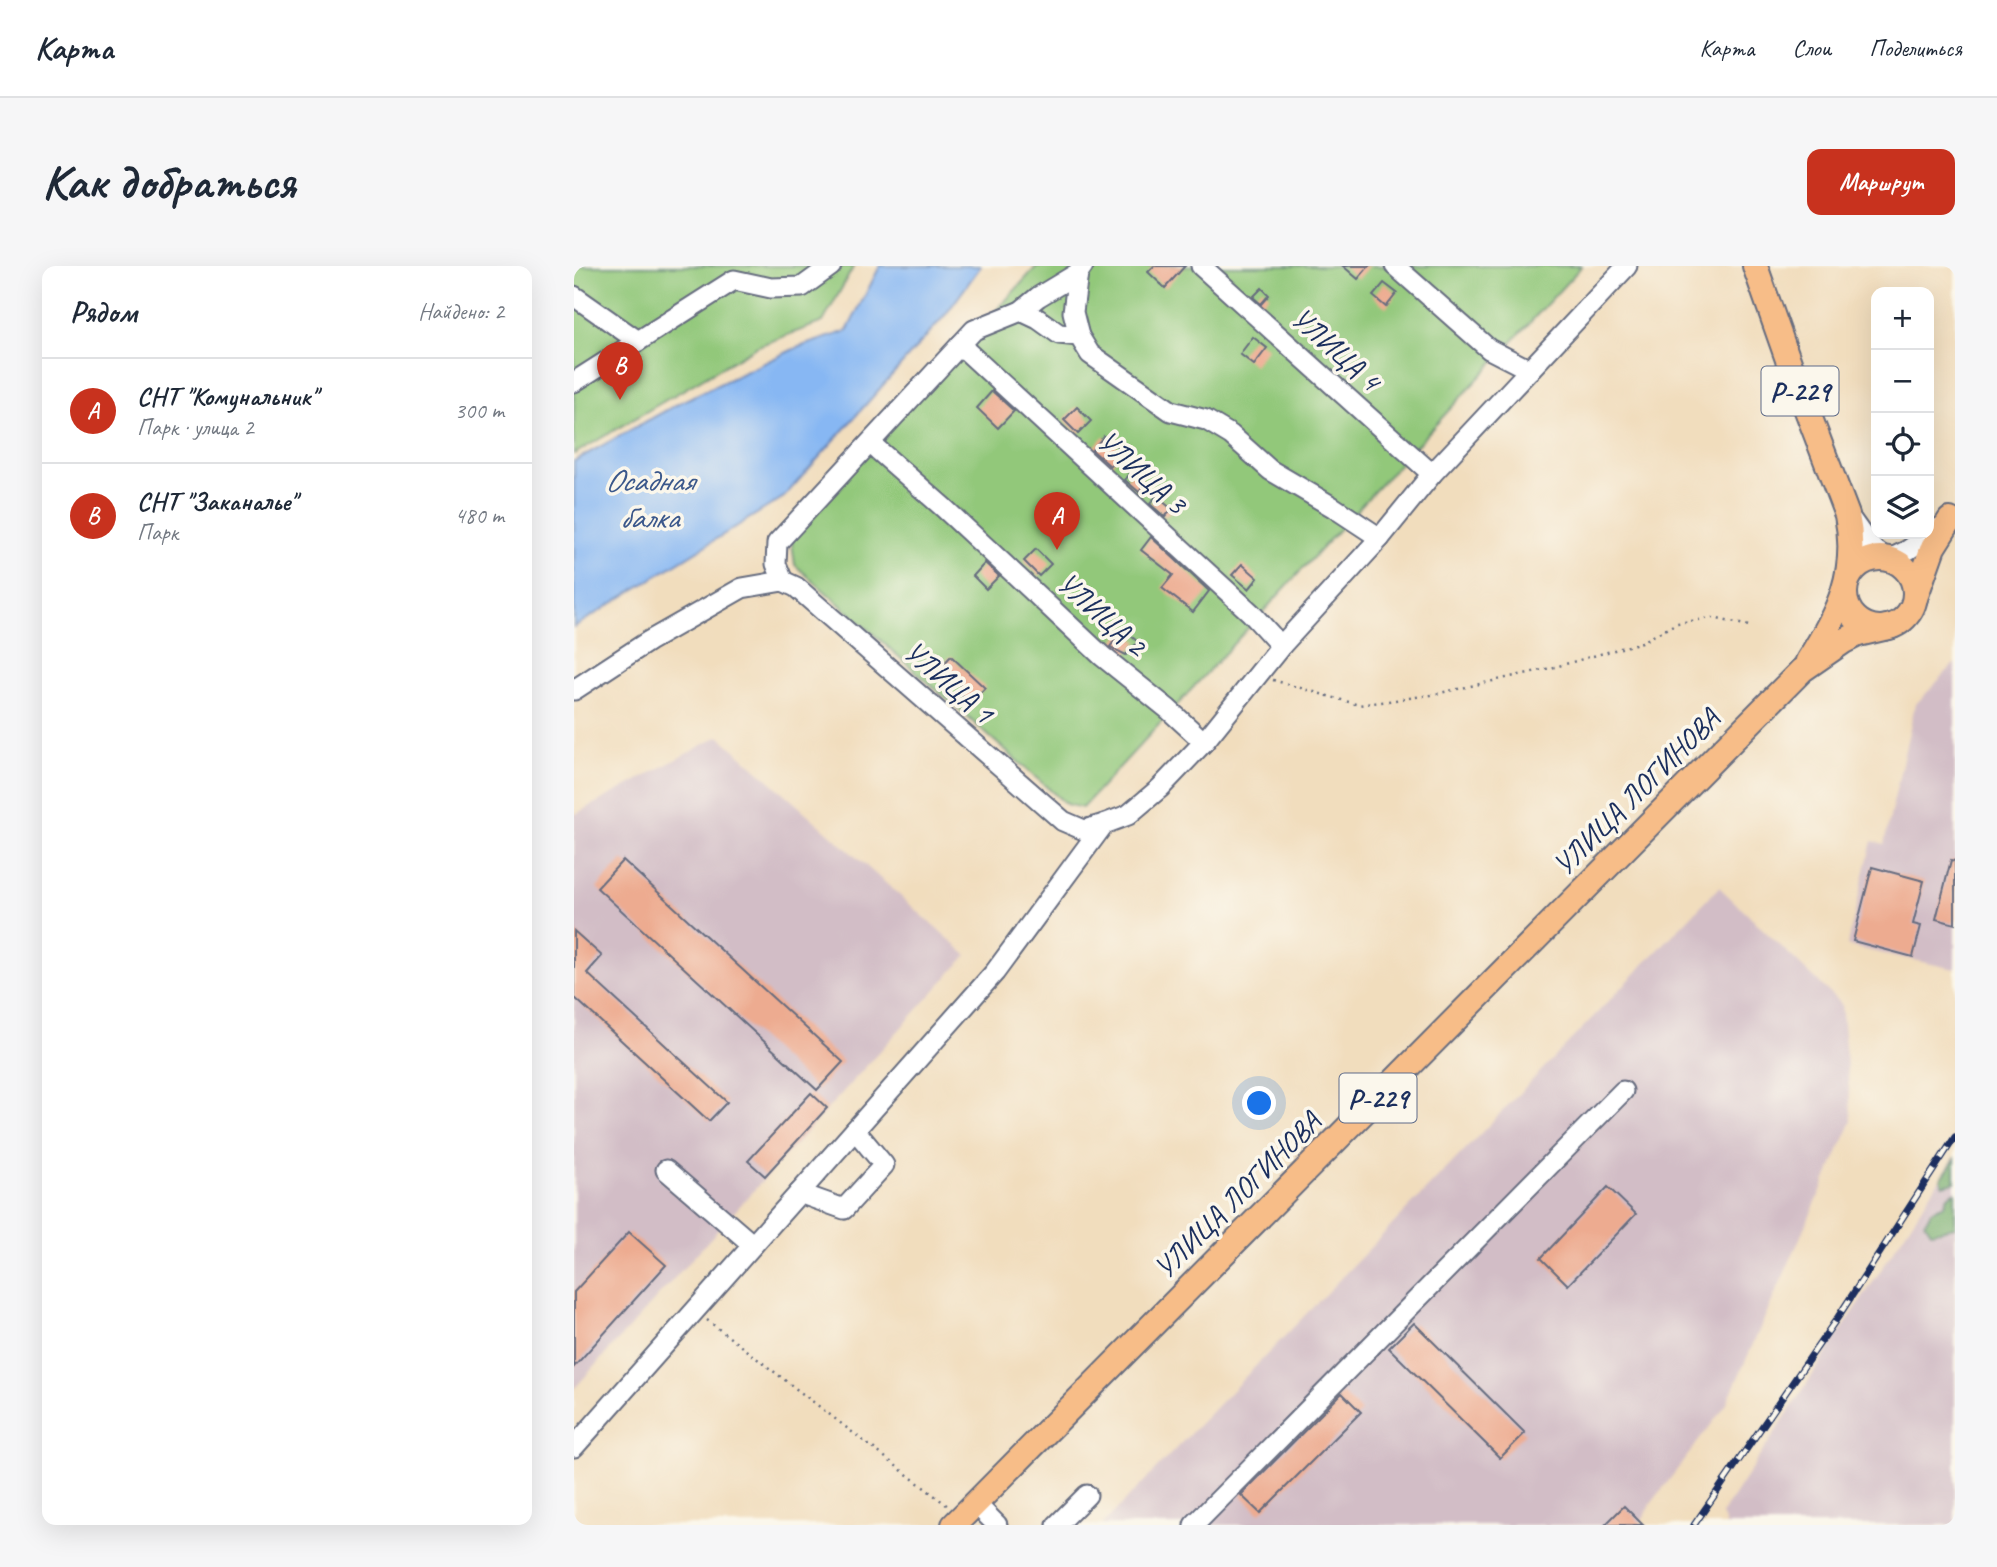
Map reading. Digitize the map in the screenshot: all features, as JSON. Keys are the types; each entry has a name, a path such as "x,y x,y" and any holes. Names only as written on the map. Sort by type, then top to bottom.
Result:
{"main road":[{"name":"Р-229","path":"1755,266 1847,515"},
{"path":"1847,515 1852,545 1846,586 1847,605 1857,620 1874,628 1892,626"},
{"path":"1802,670 1844,641 1858,634 1892,626 1908,615 1933,547 1952,517"},
{"path":"1802,670 1835,614 1854,570 1863,563 1872,559 1888,560 1903,567 1914,584 1913,605"},
{"name":"УЛИЦА ЛОГИНОВА","path":"963,1515 1802,670"}],"street":[{"path":"574,382 741,274 771,288 802,287 831,266"},
{"name":"УЛИЦА 4","path":"1201,266 1432,474"},
{"path":"1395,266 1489,349 1530,370"},
{"path":"574,1447 995,972 1104,824 1128,814 1160,788 1204,742 1281,646 1380,538 1432,474 1627,266"},
{"path":"1081,270 1073,312 1079,336 1090,354 1171,411 1206,420 1231,435 1270,470 1380,538"},
{"path":"790,584 776,564 777,543 960,345 974,330 1021,311 1081,270"},
{"path":"574,296 638,341"},
{"path":"1021,311 1059,334 1079,336"},
{"name":"УЛИЦА 3","path":"960,345 1251,613 1281,646"},
{"name":"УЛИЦА 2","path":"870,443 944,508 1102,656 1204,742"},
{"path":"1847,515 1870,545 1888,560 1920,543 1952,517"},
{"path":"574,690 649,642 742,588 790,584"},
{"name":"УЛИЦА 1","path":"790,584 1063,821 1084,830 1104,824"},
{"path":"1194,1525 1623,1091"},
{"path":"799,1193 844,1209 884,1165 855,1130"},
{"path":"666,1170 753,1245"},
{"path":"1058,1525 1087,1495"},
{"path":"963,1515 997,1525"}],"path":[{"path":"1257,676 1359,705 1431,695 1555,667 1642,642 1676,622 1713,618 1749,626"},
{"path":"695,1311 963,1515"}],"shaded area":[{"path":"1955,663 1955,969 1847,946 1872,841 1884,844 1915,705"},
{"path":"719,736 967,955 574,1389 574,815"},
{"path":"1719,887 1841,1004 1852,1121 1726,1405 1651,1504 1639,1525 1102,1525"},
{"path":"1955,1156 1955,1525 1726,1525 1722,1514"}],"green space":[{"path":"574,266 854,266 823,322 758,346 574,454"},
{"path":"1037,266 1582,266 1082,808 1066,804 795,565 791,536"},
{"path":"1955,1159 1955,1182 1943,1185 1941,1179"},
{"path":"1955,1192 1955,1227 1931,1232 1925,1223 1931,1211 1944,1205 1948,1196"}],"water":[{"name":"Осадная балка","path":"880,266 981,266 946,314 784,497 574,627 574,461 683,401 796,348 847,331"}],"building":[{"path":"1154,266 1185,266 1165,288 1148,272"},
{"path":"1343,266 1369,266 1358,279"},
{"path":"1384,283 1397,293 1386,307 1373,296"},
{"path":"1262,288 1269,295 1261,304 1253,297"},
{"path":"1253,337 1267,348 1254,365 1240,354"},
{"path":"992,391 1014,411 998,428 977,408"},
{"path":"1077,407 1091,421 1078,434 1064,420"},
{"path":"1104,436 1123,451 1110,466 1092,450"},
{"path":"1132,471 1146,482 1139,492 1125,480"},
{"path":"1156,496 1172,509 1165,517 1150,504"},
{"path":"1151,537 1209,591 1193,612 1162,588 1173,575 1141,550"},
{"path":"1036,549 1051,564 1039,576 1024,561"},
{"path":"985,563 999,576 986,589 973,576"},
{"path":"1242,564 1258,578 1249,589 1232,575"},
{"path":"1123,629 1138,642 1126,655 1110,647"},
{"path":"951,656 985,688 970,703 959,693 964,688 940,668"},
{"path":"623,860 843,1062 817,1090 597,888"},
{"path":"1951,860 1955,861 1955,924 1936,919"},
{"path":"1872,867 1924,881 1913,924 1921,926 1913,957 1853,941"},
{"path":"574,931 602,956 587,973 727,1102 709,1121 574,997"},
{"path":"811,1093 827,1108 765,1176 748,1161"},
{"path":"1608,1187 1636,1214 1568,1285 1541,1258"},
{"path":"629,1232 666,1265 574,1367 574,1292"},
{"path":"1414,1323 1525,1433 1500,1458 1389,1348"},
{"path":"1342,1393 1361,1412 1260,1513 1241,1495"},
{"path":"1624,1506 1643,1525 1605,1525"}],"railway":[{"path":"1694,1525 1838,1317 1955,1137"}],"place":[{"name":"СНТ \"Заканалье\"","path":"620,400"},
{"name":"СНТ \"Комунальник\"","path":"1057,550"}]}
